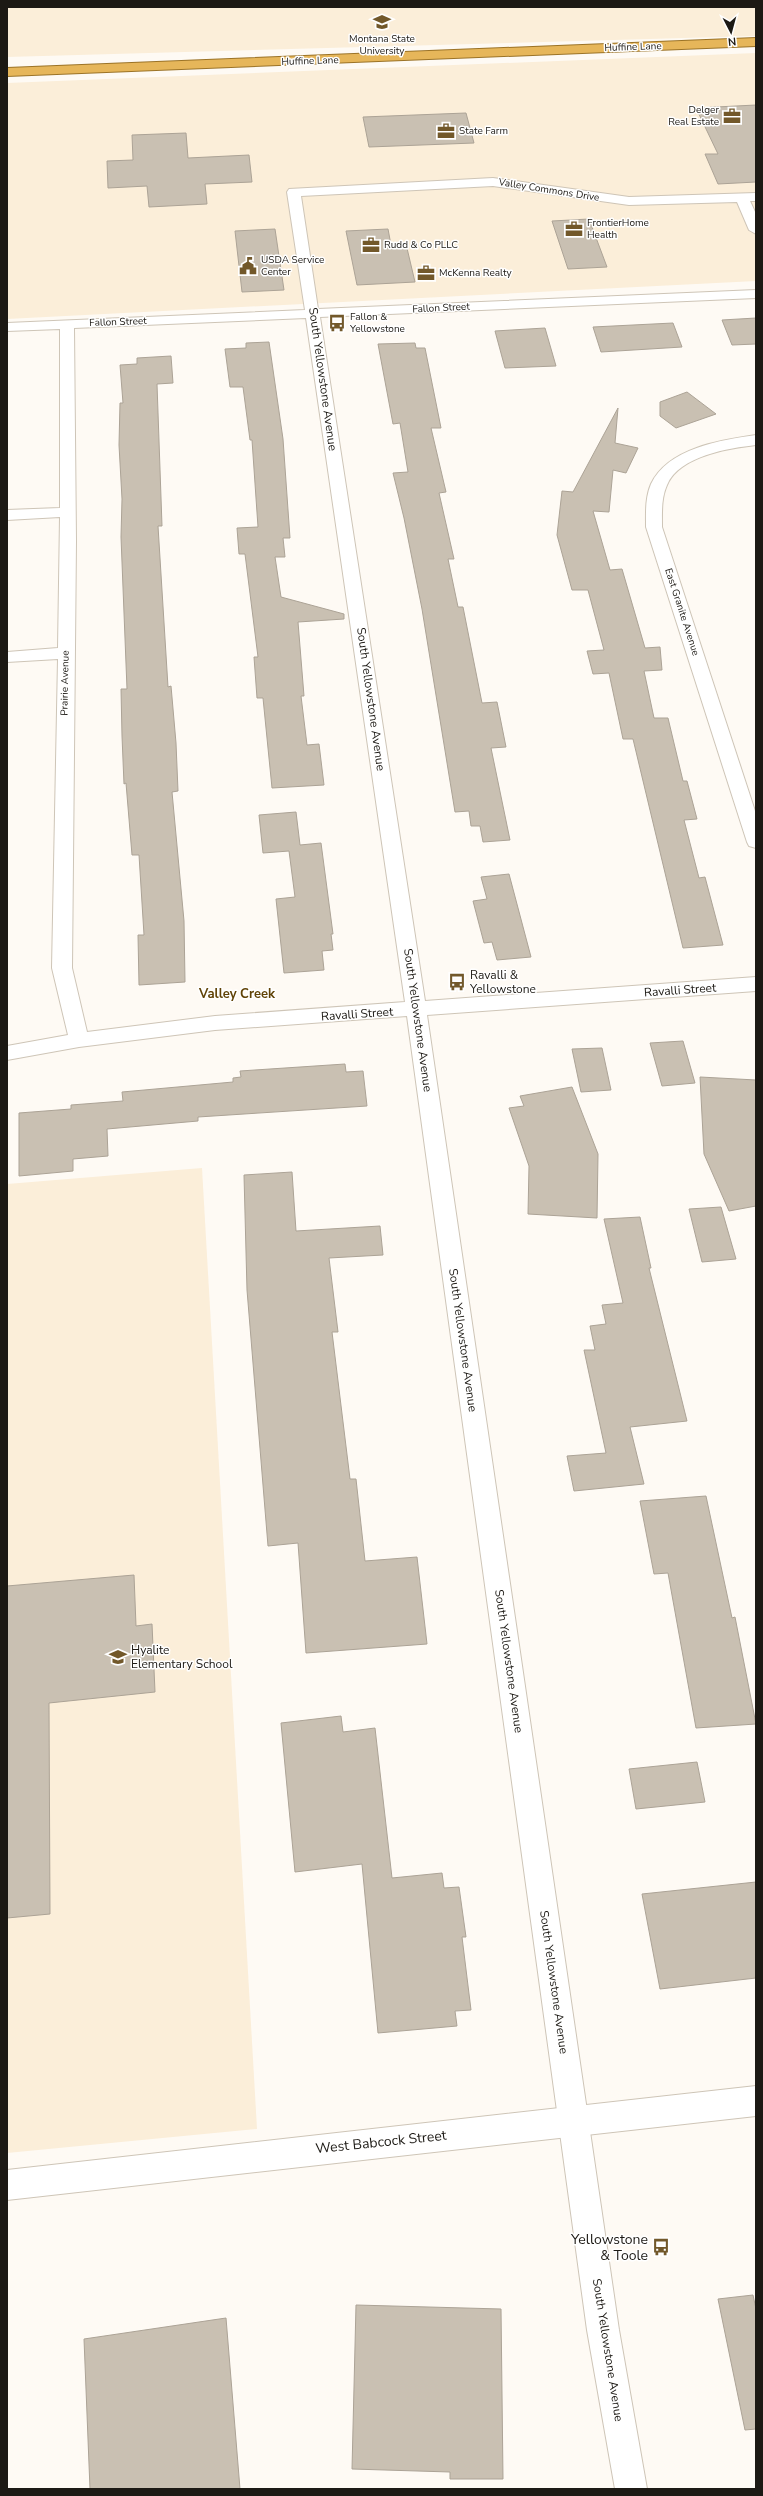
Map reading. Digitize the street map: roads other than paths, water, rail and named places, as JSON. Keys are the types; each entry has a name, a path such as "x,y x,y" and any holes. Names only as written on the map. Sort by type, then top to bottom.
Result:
{"highway":[{"name":"Huffine Lane","path":"7,72 756,42"}],"street":[{"name":"Valley Commons Drive","path":"294,192 493,182 629,201 756,197"},
{"name":"South Yellowstone Avenue","path":"294,192 314,314 416,1010 603,2330 631,2489"},
{"path":"742,197 756,230"},
{"name":"Fallon Street","path":"7,327 756,294"},
{"name":"Prairie Avenue","path":"67,324 67,512 62,968 79,1040"},
{"name":"East Granite Avenue","path":"756,440 737,442 691,456 665,474 654,500 654,526 756,842"},
{"path":"7,515 67,512"},
{"path":"7,657 65,654"},
{"name":"Ravalli Street","path":"7,1053 79,1040 215,1023 416,1010 756,984"},
{"name":"West Babcock Street","path":"7,2185 756,2101"}],"place":[{"name":"Montana State University","path":"382,22"},
{"name":"Delger Real Estate","path":"732,116"},
{"name":"State Farm","path":"446,131"},
{"name":"FrontierHome Health","path":"574,229"},
{"name":"Rudd & Co PLLC","path":"371,245"},
{"name":"USDA Service Center","path":"248,266"},
{"name":"McKenna Realty","path":"426,273"},
{"name":"Fallon & Yellowstone","path":"337,323"},
{"name":"Ravalli & Yellowstone","path":"457,982"},
{"name":"Hyalite Elementary School","path":"118,1657"},
{"name":"Yellowstone & Toole","path":"661,2247"}],"district":[{"name":"Valley Creek","path":"237,994"}]}
